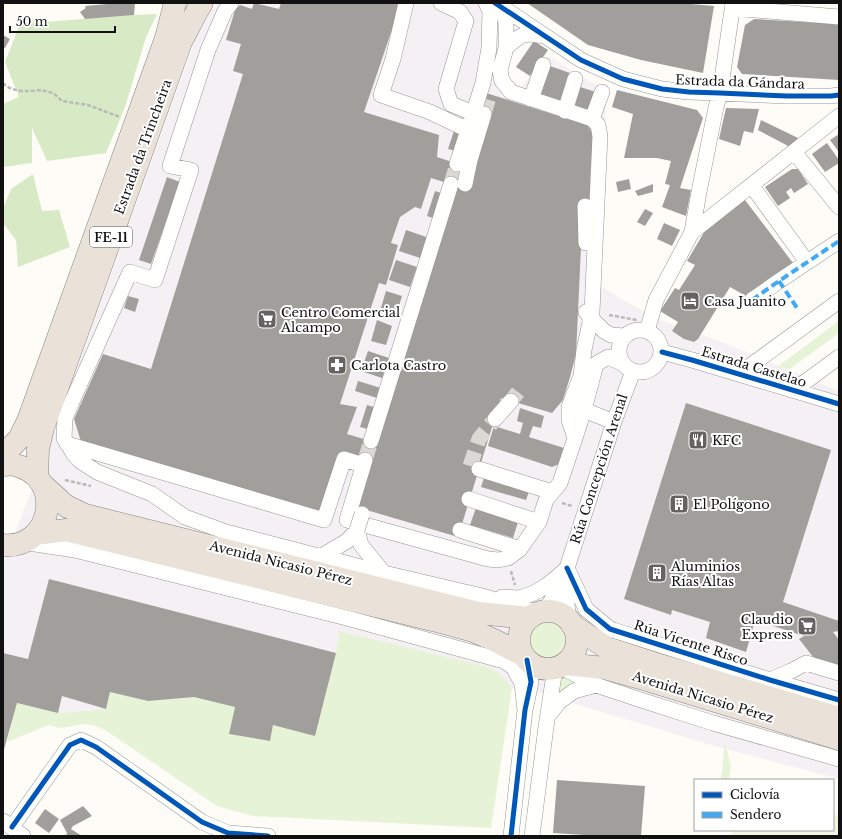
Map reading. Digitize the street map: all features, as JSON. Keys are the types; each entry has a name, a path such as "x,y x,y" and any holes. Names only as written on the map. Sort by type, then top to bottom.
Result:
{"highway":[{"name":"Estrada da Trincheira","path":"3,455 19,439 28,421 166,38 175,3"},
{"name":"Estrada da Trincheira","path":"14,544 43,523 47,510 47,496 39,480 38,449 43,428 180,42 202,3"},
{"name":"Avenida Nicasio Pérez","path":"3,465 14,465 26,469 66,506 85,515 478,613 508,616 538,614"},
{"name":"Avenida Nicasio Pérez","path":"14,544 66,530 473,631 494,640 525,658"},
{"path":"553,612 561,615 570,623 576,633 577,642 571,658 561,666 548,669 540,668 533,665 525,658 520,648 519,639 520,631 524,624 538,614 553,612"},
{"name":"Avenida Nicasio Pérez","path":"570,623 607,648 704,679 839,718"},
{"name":"Avenida Nicasio Pérez","path":"561,666 604,668 839,739"}],"street":[{"path":"231,3 224,11 208,50 170,166 191,170 155,280 130,272 65,418 64,438 80,461 96,472 152,494 186,517 226,532 384,574 482,596 538,614 558,590 567,568"},
{"path":"406,3 393,59 381,95 430,112 468,130"},
{"path":"441,3 460,12 466,21 446,89 451,104 479,114"},
{"path":"371,441 458,184 470,160 486,88 490,10 486,3"},
{"path":"499,5 506,23 506,48 500,70 502,81 511,92"},
{"name":"Estrada da Gándara","path":"499,5 580,60 623,79 662,89 689,92 836,98"},
{"path":"581,376 608,357 639,372 645,371 656,365 662,352 658,340 648,326 656,300 692,232 720,93 732,6 839,17"},
{"path":"506,48 519,36 530,34 544,36"},
{"path":"531,99 543,65"},
{"path":"565,111 575,79"},
{"path":"486,88 511,92 592,119 598,125 600,136 592,315 584,350 581,376 569,407 569,420 575,438"},
{"path":"592,119 602,92"},
{"path":"430,112 450,99"},
{"path":"457,164 468,130 479,114"},
{"path":"692,232 839,116"},
{"path":"794,152 839,207"},
{"path":"752,186 807,262"},
{"path":"699,192 704,202 710,207 724,208"},
{"path":"586,206 584,309 592,315 604,331 611,335 624,336"},
{"path":"752,300 839,242"},
{"path":"739,374 839,301"},
{"path":"627,367 620,358 619,346 621,341 629,332 648,326"},
{"name":"Estrada Castelao","path":"662,352 839,404"},
{"path":"792,390 839,358"},
{"path":"556,497 584,410 596,364"},
{"name":"Rúa Concepción Arenal","path":"567,568 614,422 627,367"},
{"path":"495,419 511,401"},
{"path":"584,410 614,422"},
{"path":"68,444 324,520 344,459 364,463 347,520 488,559 498,560 508,558 520,549 539,522 546,500 556,497"},
{"path":"479,469 556,497"},
{"path":"469,500 539,522"},
{"path":"320,557 347,541 357,530 362,514"},
{"path":"357,530 361,545 384,574"},
{"path":"460,530 520,549"},
{"path":"155,532 226,532"},
{"path":"14,544 75,550 347,618 504,661 513,667 522,683 525,710"},
{"path":"482,596 518,598 536,592 553,581 567,568"},
{"path":"567,568 566,605 570,623"},
{"name":"Rúa Vicente Risco","path":"567,568 586,610 610,629 770,680 839,700"},
{"path":"347,618 391,623 437,621"},
{"path":"511,836 525,710 531,682 525,658"},
{"path":"704,679 723,676 770,680 806,663 839,673"},
{"path":"532,836 548,717 561,666 596,685 713,723 839,759"},
{"path":"548,717 559,702 574,691 596,685"},
{"path":"12,828 70,745 81,740 96,746 202,822 228,833 268,836"}],"path":[{"path":"3,83 12,89 21,91 31,92 41,90 53,93 62,101 88,105 135,123"},
{"path":"592,315 648,326"},
{"path":"556,497 573,507"},
{"path":"511,568 515,586"}],"shaded area":[{"path":"217,3 478,3 530,36 503,57 502,73 521,87 548,56 606,91 600,286 653,317 727,344 839,391 839,779 715,746 536,692 512,688 501,674 339,631 336,653 315,736 272,725 270,741 229,734 235,707 194,697 148,701 111,693 106,709 58,713 17,703 3,755 3,564 60,416 197,35"}],"green space":[{"path":"157,14 146,37 125,107 106,153 47,161 32,128 32,163 3,167 3,104 19,97 5,62 20,24"},
{"path":"33,174 42,211 59,210 70,247 18,267 16,240 3,223 3,209 11,189"},
{"path":"839,321 839,333 790,369 777,367"},
{"path":"543,621 551,621 558,624 564,630 567,641 564,652 558,658 551,661 543,661 536,658 530,652 527,645 527,637 530,630 536,624"},
{"path":"339,631 487,667 501,674 512,688 491,828 253,816 217,806 105,730 96,726 85,724 60,728 49,725 7,742 17,703 58,713 106,709 110,692 148,701 194,697 235,707 229,734 269,741 273,725 315,735 336,653"},
{"path":"562,678 583,681 555,701 560,680"},
{"path":"725,742 731,767 729,779 721,779"},
{"path":"834,815 839,815 839,836 731,836 732,831 834,831"}],"building":[{"path":"135,3 134,15 85,19 80,12 86,8 85,6"},
{"path":"254,3 279,9 281,3 401,3 364,112 439,135 437,157 464,166 486,93 587,125 594,134 590,227 582,226 576,354 563,400 552,413 501,398 458,537 370,511 362,514 355,512 371,462 339,458 321,514 82,445 74,419 103,354 151,369 243,74 233,71 241,44 226,40 235,10 240,5 252,9","holes":["431,178 457,186 377,443 347,434 357,407 340,404 379,283 386,285 398,245 391,243 400,217 415,207 421,209"]},
{"path":"527,3 680,3 714,6 703,73 641,60 588,45"},
{"path":"754,19 839,24 839,80 742,74 737,67 745,25"},
{"path":"3,35 10,39 5,48 3,47"},
{"path":"534,41 548,50 530,76 516,67"},
{"path":"550,66 570,73 560,103 540,97"},
{"path":"577,86 596,92 590,113 570,107"},
{"path":"617,90 697,110 703,118 680,188 691,190 686,216 662,207 670,185 665,184 671,161 657,158 624,158 633,114 612,107"},
{"path":"726,108 759,109 753,133 744,131 740,146 719,139"},
{"path":"761,120 798,138 790,147 758,130"},
{"path":"455,128 465,131 459,152 448,149"},
{"path":"839,134 839,152 830,140"},
{"path":"827,143 839,160 839,163 825,172 812,154"},
{"path":"792,169 798,169 808,184 794,193 791,188 786,192 790,198 778,206 765,187"},
{"path":"167,177 180,182 151,264 139,260"},
{"path":"629,179 631,189 618,192 616,182"},
{"path":"653,184 653,192 638,196 635,191"},
{"path":"435,191 444,194 436,219 427,216"},
{"path":"745,200 793,263 746,296 730,287 698,339 694,342 684,339 672,331 678,322 660,311 675,288 679,290 695,265 687,261 709,224"},
{"path":"645,209 653,213 645,226 637,222"},
{"path":"664,223 680,230 672,246 657,239"},
{"path":"406,230 432,239 426,260 399,251"},
{"path":"396,260 417,267 410,287 389,280"},
{"path":"386,291 402,296 396,316 380,311"},
{"path":"128,296 139,299 135,312 124,308"},
{"path":"377,320 392,326 386,345 371,341"},
{"path":"368,351 389,358 382,378 361,371"},
{"path":"358,381 384,389 380,399 355,391"},
{"path":"686,403 831,450 783,602 839,621 839,631 833,632 839,640 839,669 817,662 799,639 804,636 755,620 746,652 706,638 710,622 672,610 671,615 624,599"},
{"path":"367,405 377,408 371,430 360,427"},
{"path":"520,408 544,416 541,428 533,426 529,437 564,448 559,464 552,467 488,446 494,426 520,434 523,423 517,421"},
{"path":"485,475 530,489 526,500 481,487"},
{"path":"477,505 519,519 513,538 470,525"},
{"path":"49,579 336,653 315,736 273,725 270,741 229,734 235,707 194,697 148,701 110,692 113,679 106,709 62,696 58,713 17,703 3,753 3,653 28,659"},
{"path":"557,780 645,786 641,836 601,836 553,833"},
{"path":"83,806 92,816 73,826 71,829 82,836 66,836 67,833 60,820"},
{"path":"45,809 59,819 49,833 35,823"}],"tunnel":[{"path":"484,114 490,94"},
{"path":"451,184 457,164"},
{"path":"511,401 518,392"},
{"path":"470,466 479,439 495,419"},
{"path":"365,460 371,441"}],"marked path":[{"path":"752,300 839,241"},
{"path":"779,281 797,308"}],"cycle path":[{"path":"495,3 581,60 623,79 662,89 689,92 787,96 839,95"},
{"path":"662,352 839,404"},
{"path":"567,568 586,609 610,629 770,680 839,700"},
{"path":"511,836 525,710 531,682 527,660"},
{"path":"12,827 70,745 81,740 96,747 202,822 228,833 268,836"}],"place":[{"name":"Casa Juanito","path":"690,301"},
{"name":"Centro Comercial Alcampo","path":"267,319"},
{"name":"Carlota Castro","path":"337,365"},
{"name":"KFC","path":"698,440"},
{"name":"El Polígono","path":"679,504"},
{"name":"Aluminios Rías Altas","path":"657,573"},
{"name":"Claudio Express","path":"807,626"}]}
